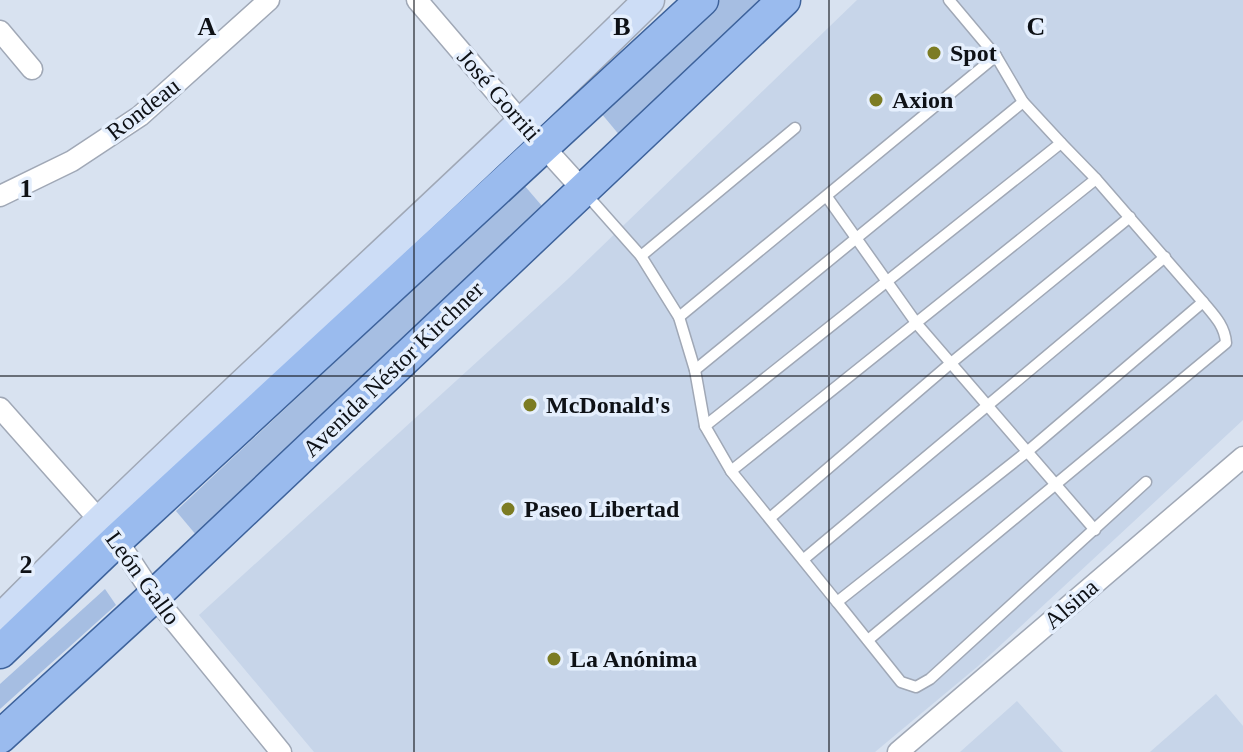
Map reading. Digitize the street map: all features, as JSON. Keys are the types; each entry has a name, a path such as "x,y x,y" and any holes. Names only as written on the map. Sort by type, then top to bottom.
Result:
{"main road":[{"path":"533,136 649,0"},
{"path":"0,620 108,530 533,136 702,0"},
{"name":"Avenida Néstor Kirchner","path":"0,737 154,596 784,0"},
{"path":"0,652 108,530"}],"street":[{"name":"Rondeau","path":"0,196 72,161 140,116 269,0"},
{"name":"José Gorriti","path":"417,0 582,189"},
{"path":"0,31 32,69"},
{"name":"León Gallo","path":"0,408 108,530 154,596 281,752"},
{"name":"Alsina","path":"898,752 1243,457"}],"lane":[{"path":"868,640 1226,343 1226,333 1220,322 1096,179 1023,102 996,56 949,0"},
{"path":"679,317 996,56"},
{"path":"695,370 1023,102"},
{"path":"641,256 795,128"},
{"path":"705,426 1061,143"},
{"path":"731,471 1096,179"},
{"path":"582,189 641,256 679,317 695,370 705,426 731,471 901,682 916,687 930,679 1146,482"},
{"path":"827,197 917,324 1095,530"},
{"path":"770,518 951,363 1130,217"},
{"path":"804,559 1165,257"},
{"path":"837,602 1028,451 1203,302"}],"shaded area":[{"path":"720,0 767,0 621,137 601,113"},
{"path":"857,0 1243,0 1243,420 977,667 875,752 314,752 199,615 568,279"},
{"path":"524,185 542,206 197,536 176,511"},
{"path":"105,589 116,605 0,709 0,684"},
{"path":"1216,694 1243,726 1243,752 1150,752"},
{"path":"1017,701 1063,752 960,752"}],"place":[{"name":"Spot","path":"934,53"},
{"name":"Axion","path":"876,100"},
{"name":"McDonald's","path":"530,405"},
{"name":"Paseo Libertad","path":"508,509"},
{"name":"La Anónima","path":"554,659"}]}
